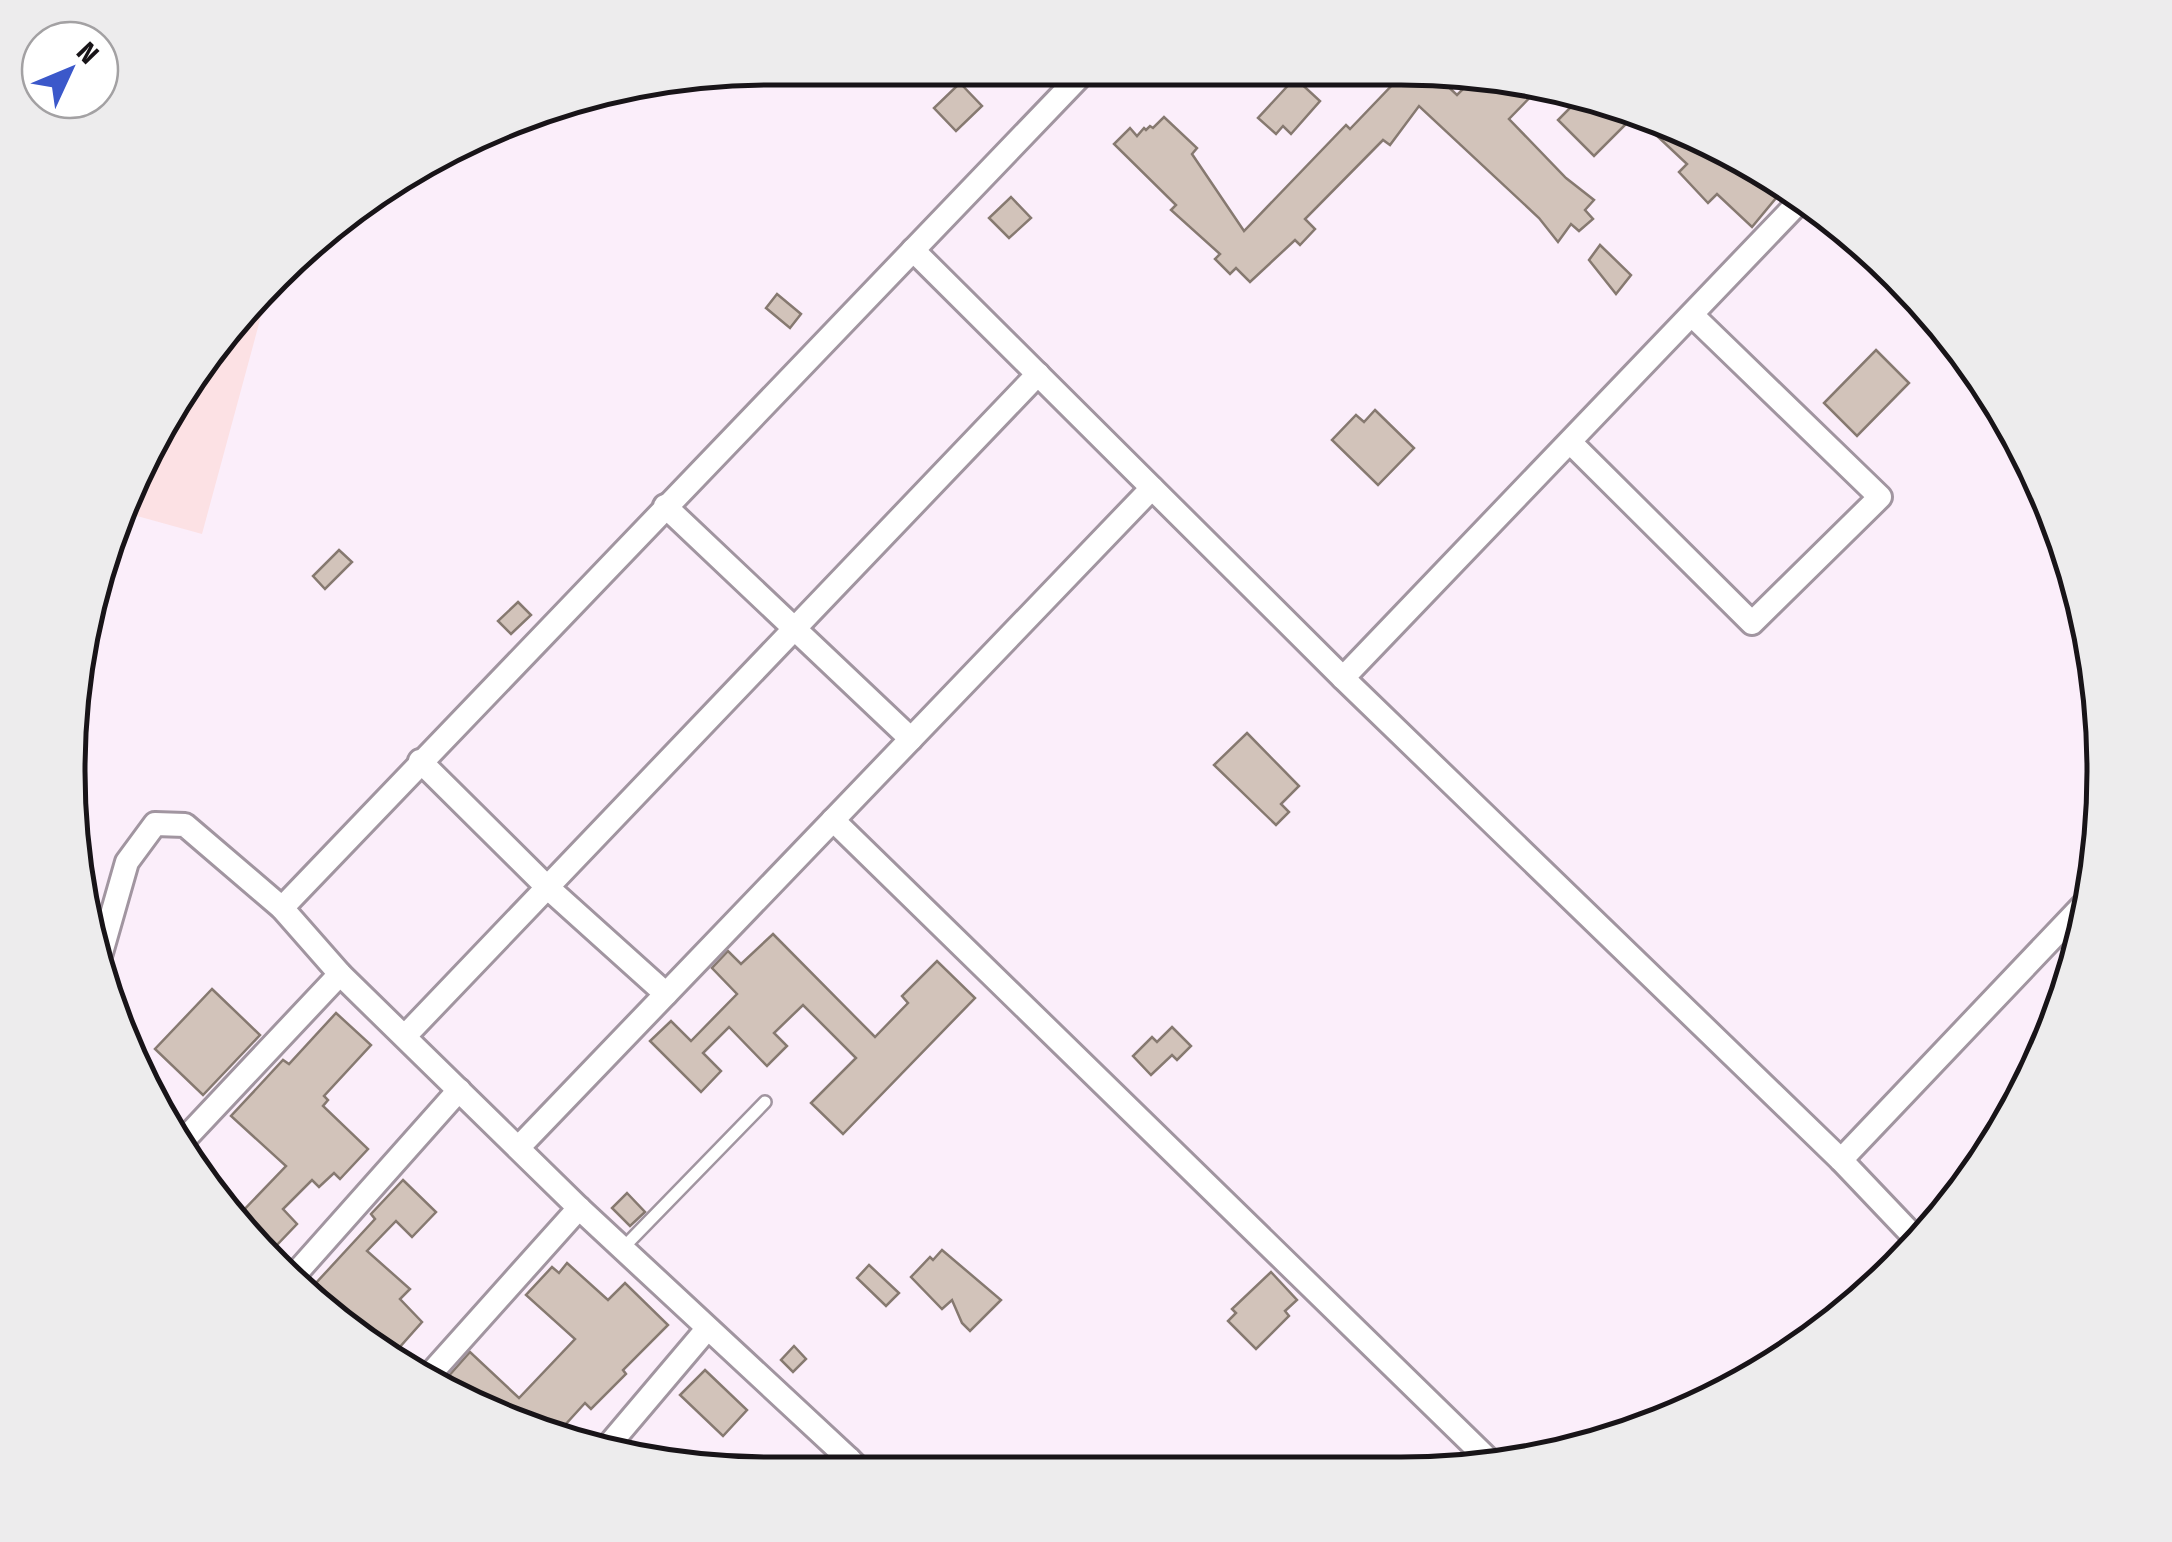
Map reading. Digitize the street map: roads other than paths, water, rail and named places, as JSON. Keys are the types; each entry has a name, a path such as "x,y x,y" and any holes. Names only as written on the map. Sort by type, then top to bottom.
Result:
{"street":[{"path":"282,908 1071,85"},
{"path":"1343,678 1793,209"},
{"path":"913,250 1343,678 1841,1160 1909,1232"},
{"path":"1570,442 1752,623 1880,498 1692,315"},
{"path":"406,1034 1038,374"},
{"path":"518,1147 1152,488"},
{"path":"666,506 911,738"},
{"path":"420,761 546,886 666,994"},
{"path":"833,820 1480,1452"},
{"path":"105,938 127,862 155,824 184,825 282,908 340,974 839,1457"},
{"path":"1841,1160 2071,917"},
{"path":"189,1133 340,974"},
{"path":"300,1269 459,1090"},
{"path":"434,1368 579,1208"},
{"path":"614,1439 707,1329"}],"lane":[{"path":"623,1248 765,1102"}]}
